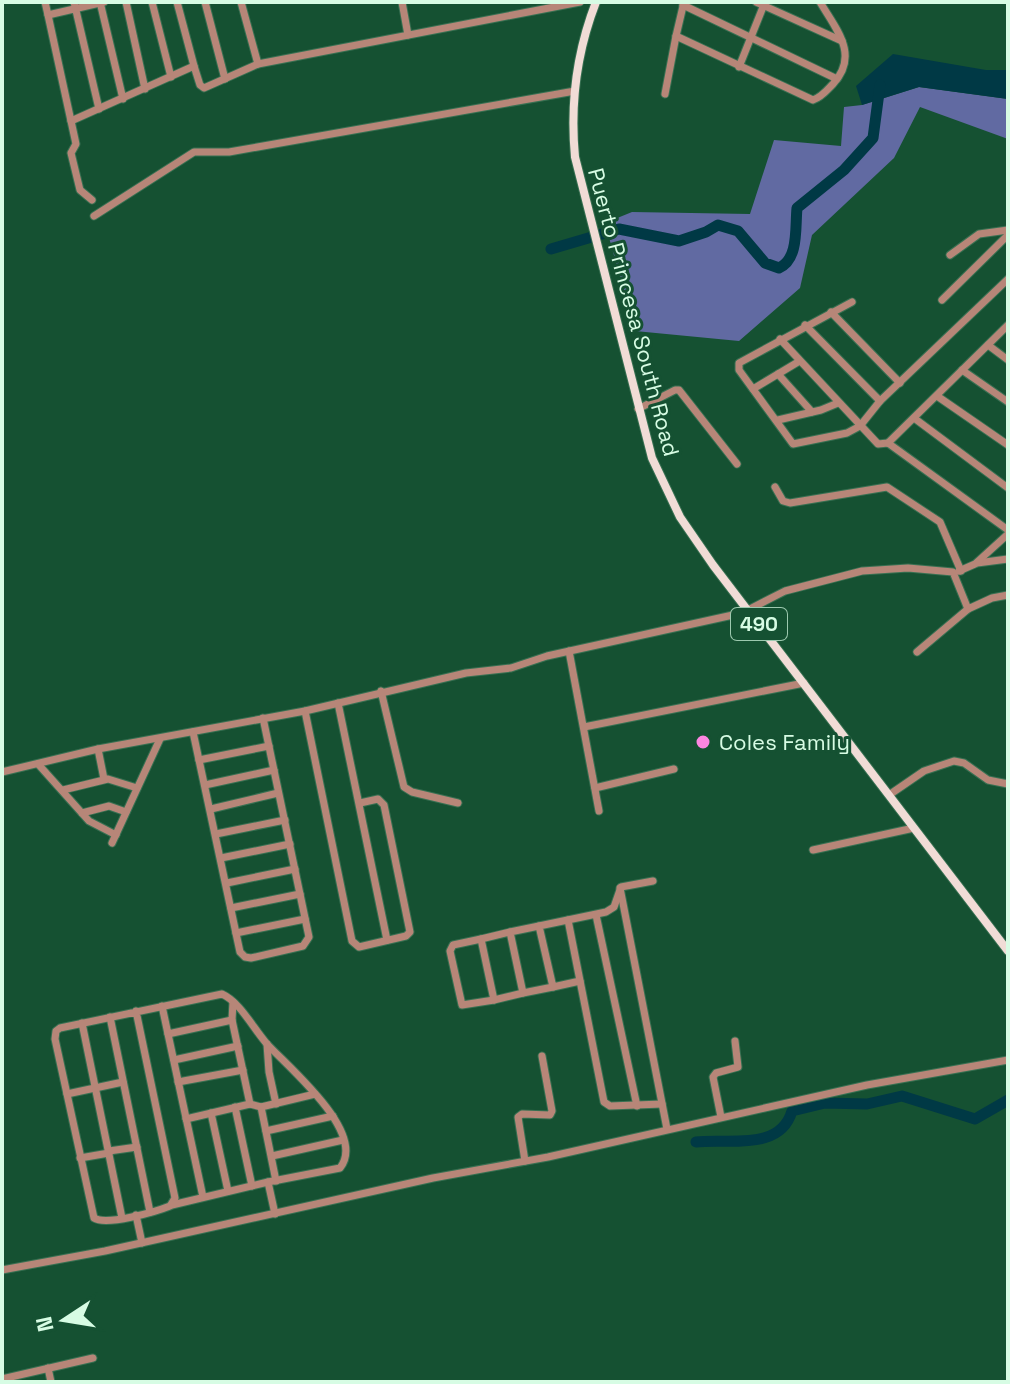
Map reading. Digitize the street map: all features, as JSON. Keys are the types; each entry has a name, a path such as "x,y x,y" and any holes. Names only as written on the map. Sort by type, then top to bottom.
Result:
{"main road":[{"name":"Puerto Princesa South Road","path":"596,2 580,53 573,127 575,157 638,409 652,458 668,496 691,535 1008,951"}],"street":[{"path":"45,2 76,144 71,153 80,190 92,200"},
{"path":"48,15 75,5 101,2 123,99"},
{"path":"126,2 145,89"},
{"path":"152,2 171,77"},
{"path":"177,2 202,88 258,64 580,2"},
{"path":"205,2 225,79"},
{"path":"241,2 258,64"},
{"path":"402,2 408,35"},
{"path":"676,36 811,100 821,96 846,64 843,42 820,2"},
{"path":"665,94 683,3 837,79"},
{"path":"739,67 762,3 843,42"},
{"path":"75,5 99,109"},
{"path":"71,121 194,66"},
{"path":"94,216 198,151 229,152 575,91"},
{"path":"950,255 979,234 1008,232"},
{"path":"942,300 1008,232"},
{"path":"852,302 739,363 739,370 796,445 860,426 880,401 1008,279"},
{"path":"831,312 900,383"},
{"path":"805,325 880,401"},
{"path":"780,339 798,362 878,444 888,443 1008,325"},
{"path":"988,345 1008,360"},
{"path":"753,389 798,362"},
{"path":"962,370 1008,402"},
{"path":"778,374 812,412"},
{"path":"638,409 679,390 737,464"},
{"path":"937,396 1008,445"},
{"path":"778,420 838,403"},
{"path":"914,418 1008,488"},
{"path":"888,443 1008,532 975,564"},
{"path":"775,487 783,501 790,503 887,487 940,522 968,609"},
{"path":"2,772 98,749 305,711 466,673 511,668 569,651 748,610 785,591 862,571 890,568 957,572 975,564 1008,559"},
{"path":"917,652 968,609 992,598 1008,595"},
{"path":"569,651 599,811"},
{"path":"584,727 804,683"},
{"path":"381,691 404,787 412,792 458,803"},
{"path":"338,703 387,940"},
{"path":"305,711 353,943 359,947 408,936 410,929 383,803 378,799 360,803"},
{"path":"193,732 240,952 251,958 306,945 309,937 263,718"},
{"path":"112,843 160,739"},
{"path":"199,760 269,746"},
{"path":"98,749 104,779"},
{"path":"889,795 931,767 954,761 964,763 988,780 1008,784"},
{"path":"38,764 94,825 116,835"},
{"path":"595,788 674,769"},
{"path":"205,785 274,770"},
{"path":"63,790 104,779 137,788"},
{"path":"211,809 278,793"},
{"path":"82,813 109,806 126,812"},
{"path":"216,834 285,820"},
{"path":"813,850 914,828"},
{"path":"221,858 290,844"},
{"path":"227,883 295,869"},
{"path":"620,888 653,881"},
{"path":"580,981 462,1005 450,951 453,945 596,915 614,907 620,888"},
{"path":"620,888 667,1129"},
{"path":"231,908 300,894"},
{"path":"596,915 637,1106"},
{"path":"236,933 305,919"},
{"path":"568,920 604,1102 610,1106 662,1104"},
{"path":"539,926 553,987"},
{"path":"510,932 523,993"},
{"path":"481,939 494,1000"},
{"path":"222,994 233,1002 333,1116 343,1140 345,1159 340,1168 228,1191 122,1218 101,1222 94,1218 55,1034 60,1028 222,994"},
{"path":"233,1002 232,1020 250,1104"},
{"path":"162,1006 203,1197"},
{"path":"136,1011 172,1180 175,1198 172,1205"},
{"path":"110,1017 150,1212"},
{"path":"168,1034 232,1020"},
{"path":"82,1023 122,1218"},
{"path":"721,1117 713,1077 716,1073 738,1067 735,1041"},
{"path":"267,1044 276,1104"},
{"path":"174,1060 238,1046"},
{"path":"525,1161 518,1117 522,1114 550,1115 552,1111 542,1056"},
{"path":"2,1270 142,1243 867,1085 1008,1060"},
{"path":"178,1082 243,1070"},
{"path":"67,1094 123,1082"},
{"path":"186,1119 250,1104 261,1107 315,1094"},
{"path":"235,1107 252,1186"},
{"path":"261,1107 272,1156 275,1214"},
{"path":"211,1113 228,1191"},
{"path":"266,1131 333,1116"},
{"path":"272,1156 343,1140"},
{"path":"80,1158 137,1147"},
{"path":"136,1215 142,1243"},
{"path":"2,1379 93,1358"},
{"path":"48,1368 51,1382"}],"shaded area":[{"path":"893,54 986,70 1008,70 1008,99 919,87 862,105 856,86"},
{"path":"919,87 1008,99 1008,139 920,107 894,158 812,235 800,288 739,341 635,331 605,223 632,212 750,214 774,140 841,146 844,107 862,105"}],"waterway":[{"path":"551,249 619,229 679,241 718,225 738,231 765,263 779,268 790,258 793,250 797,208 844,170 873,138 880,85"},
{"path":"696,1142 765,1138 786,1124 792,1111 825,1103 867,1104 902,1096 975,1119 1008,1100"}],"place":[{"name":"Coles Family","path":"703,742"}]}
